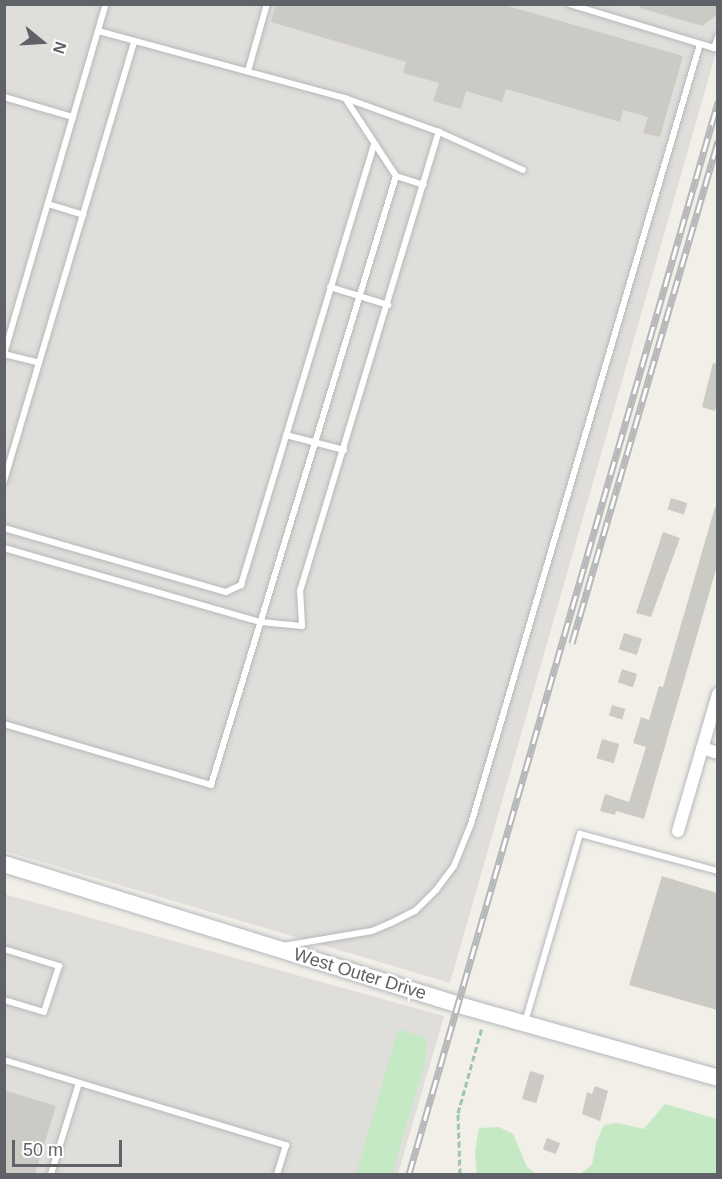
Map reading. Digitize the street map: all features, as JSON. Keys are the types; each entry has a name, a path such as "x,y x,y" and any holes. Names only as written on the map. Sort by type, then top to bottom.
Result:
{"main road":[{"name":"West Outer Drive","path":"4,864 486,1012 717,1077"}],"street":[{"path":"678,831 717,694"},
{"path":"702,748 717,753"}],"lane":[{"path":"39,363 4,354 106,4"},
{"path":"248,70 267,4"},
{"path":"569,4 714,48 717,37"},
{"path":"99,31 345,98 439,132 523,170"},
{"path":"4,481 134,41"},
{"path":"274,947 372,931 392,923 415,911 436,890 454,866 471,824 700,44"},
{"path":"4,97 73,117"},
{"path":"345,98 396,176 424,185"},
{"path":"4,548 261,622 302,626 300,591 439,132"},
{"path":"4,528 226,592 241,585 374,144"},
{"path":"4,724 211,785 396,176"},
{"path":"48,204 83,215"},
{"path":"330,287 388,305"},
{"path":"286,435 344,450"},
{"path":"524,1023 580,834 717,871"},
{"path":"4,949 59,966 44,1012 4,1000"},
{"path":"4,1060 286,1145 277,1174"},
{"path":"51,1174 79,1083"}],"path":[{"path":"460,1174 459,1113 486,1012"}],"shaded area":[{"path":"4,5 717,5 717,49 450,983 5,851"},
{"path":"4,894 444,1016 398,1174 5,1174"}],"green space":[{"path":"398,1029 427,1038 425,1062 392,1174 356,1174"},
{"path":"665,1104 717,1119 717,1174 580,1174 592,1165 596,1143 604,1125 617,1123 644,1129"},
{"path":"499,1127 513,1134 527,1167 536,1174 477,1174 475,1152 479,1128"}],"building":[{"path":"276,4 501,4 683,56 660,137 643,133 648,117 623,110 620,122 506,89 502,102 466,91 461,109 433,101 439,83 403,73 406,62 271,22"},
{"path":"640,4 717,4 717,9 715,16 703,26 640,8"},
{"path":"713,363 717,364 715,411 702,407"},
{"path":"671,498 687,503 684,514 667,509"},
{"path":"715,507 717,508 717,566 644,819 616,811 615,815 600,811 605,794 629,802 646,747 633,743 641,717 649,720 659,686 663,687"},
{"path":"663,532 680,538 651,617 636,613"},
{"path":"624,633 642,639 637,655 619,649"},
{"path":"622,669 637,674 633,687 618,682"},
{"path":"612,705 625,709 622,720 609,716"},
{"path":"602,739 619,744 614,763 596,758"},
{"path":"662,876 717,893 717,1010 629,985"},
{"path":"530,1071 544,1075 536,1103 522,1099"},
{"path":"595,1086 608,1091 600,1121 582,1114 587,1092 592,1094"},
{"path":"4,1090 56,1106 35,1174 4,1174"},
{"path":"547,1138 560,1143 556,1154 543,1149"}],"railway":[{"path":"409,1174 718,102"},
{"path":"572,643 718,141"}]}
